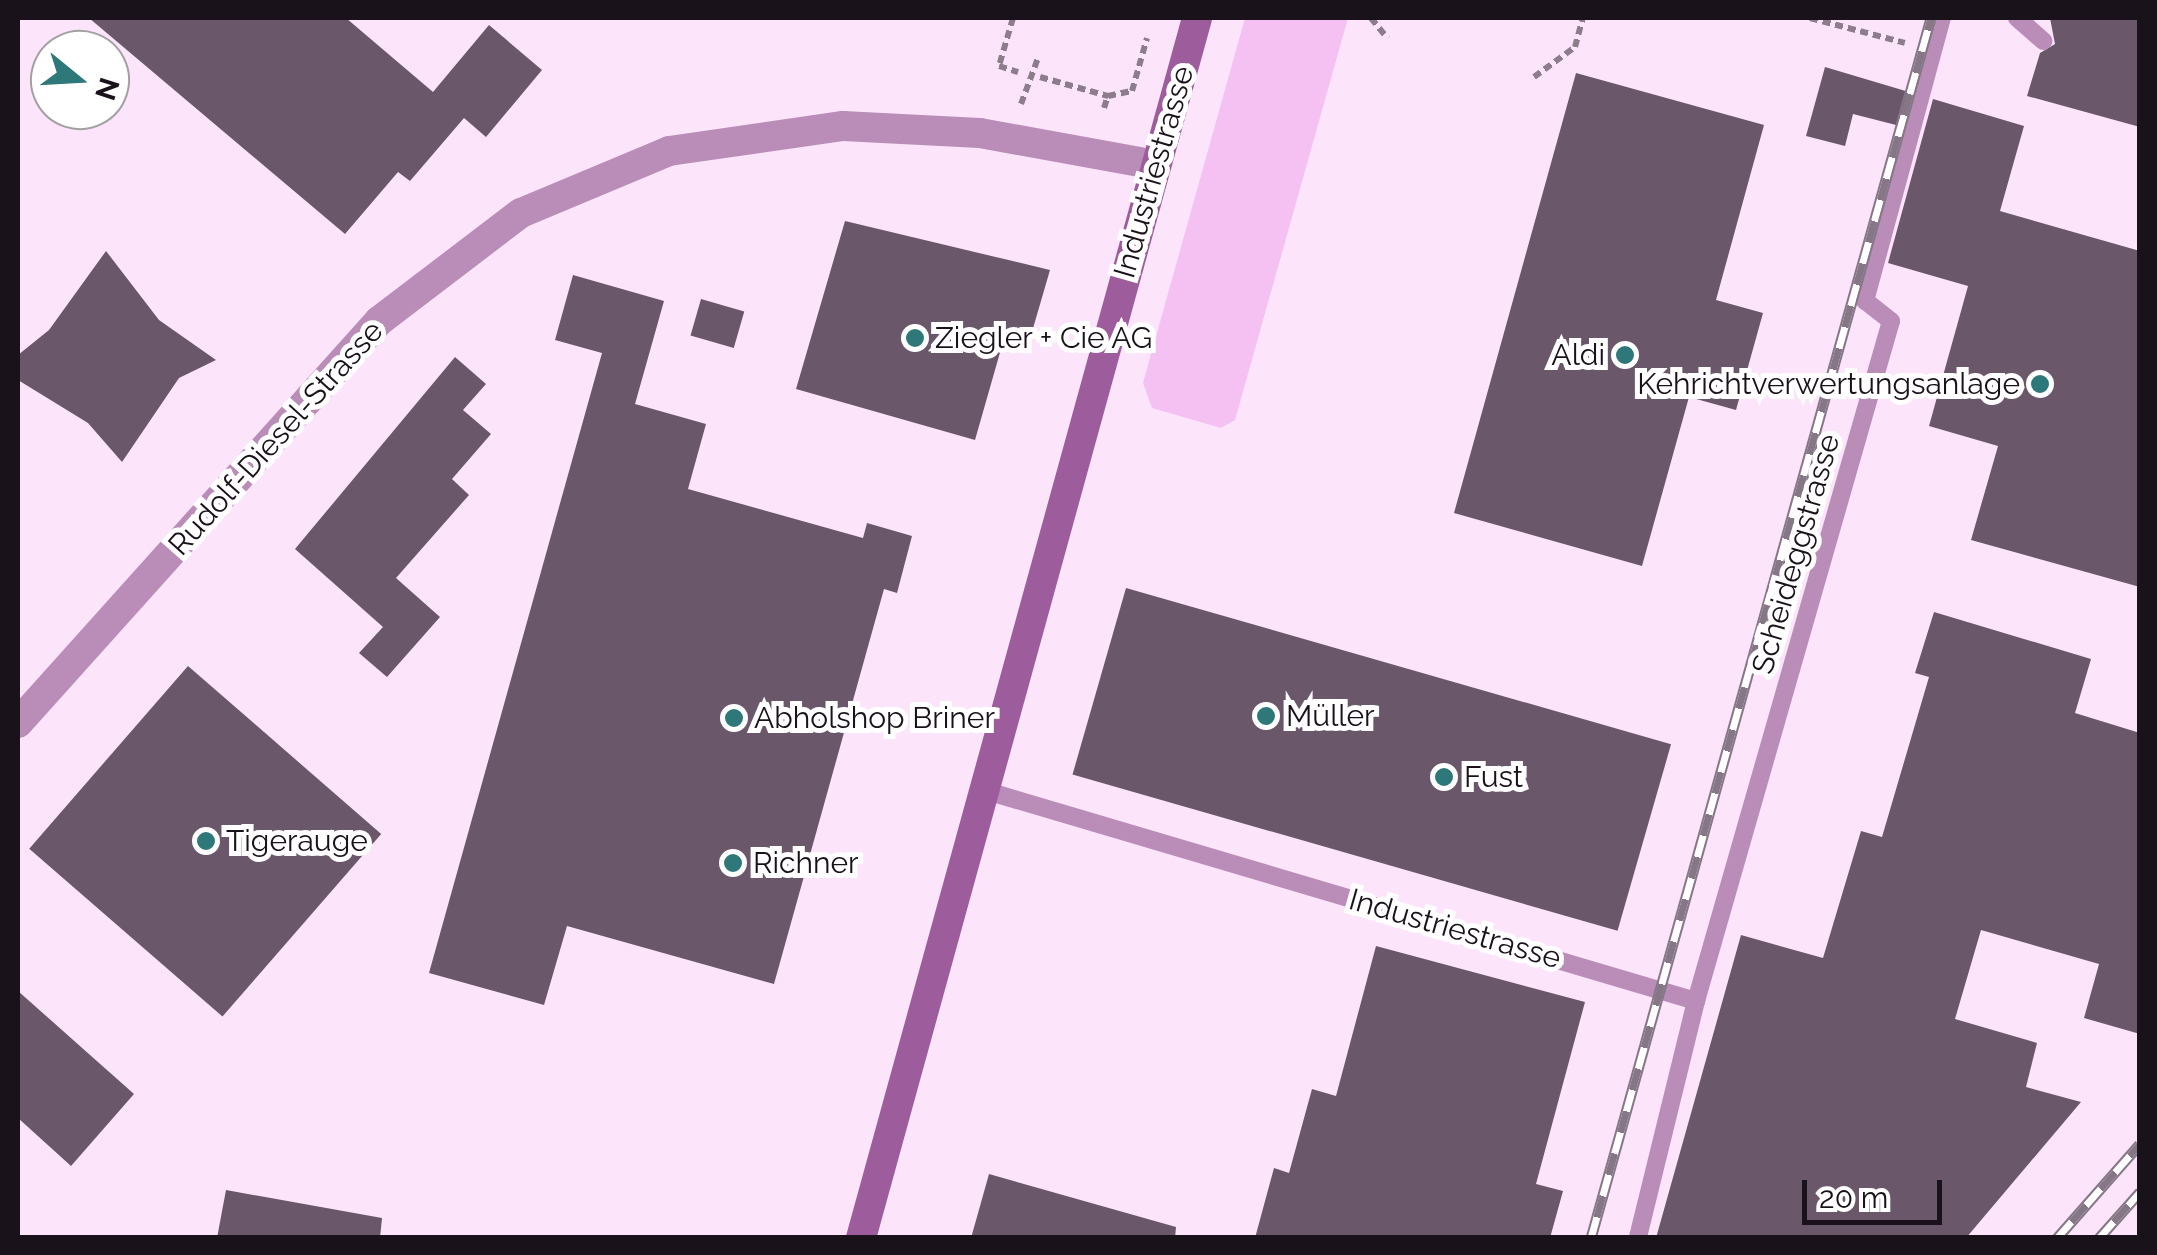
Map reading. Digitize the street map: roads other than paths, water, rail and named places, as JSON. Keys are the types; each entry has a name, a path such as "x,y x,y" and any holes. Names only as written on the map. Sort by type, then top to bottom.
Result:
{"street":[{"name":"Industriestrasse","path":"861,1238 980,790 1197,18"},
{"name":"Rudolf-Diesel-Strasse","path":"18,724 379,321 521,213 668,150 843,126 980,134 1156,164"}],"lane":[{"path":"2017,18 2043,42"},
{"name":"Scheideggstrasse","path":"1696,1002 1891,321 1865,301 1941,25"},
{"name":"Industriestrasse","path":"980,790 1696,1002"},
{"path":"1638,1238 1696,1002"}],"railway":[{"path":"1591,1238 1931,18"},
{"path":"2057,1238 2140,1144"},
{"path":"2099,1238 2140,1192"}],"place":[{"name":"Ziegler + Cie AG","path":"915,338"},
{"name":"Aldi","path":"1625,355"},
{"name":"Kehrichtverwertungsanlage","path":"2040,384"},
{"name":"Müller","path":"1266,716"},
{"name":"Abholshop Briner","path":"734,718"},
{"name":"Fust","path":"1444,777"},
{"name":"Tigerauge","path":"206,841"},
{"name":"Richner","path":"733,863"}]}
